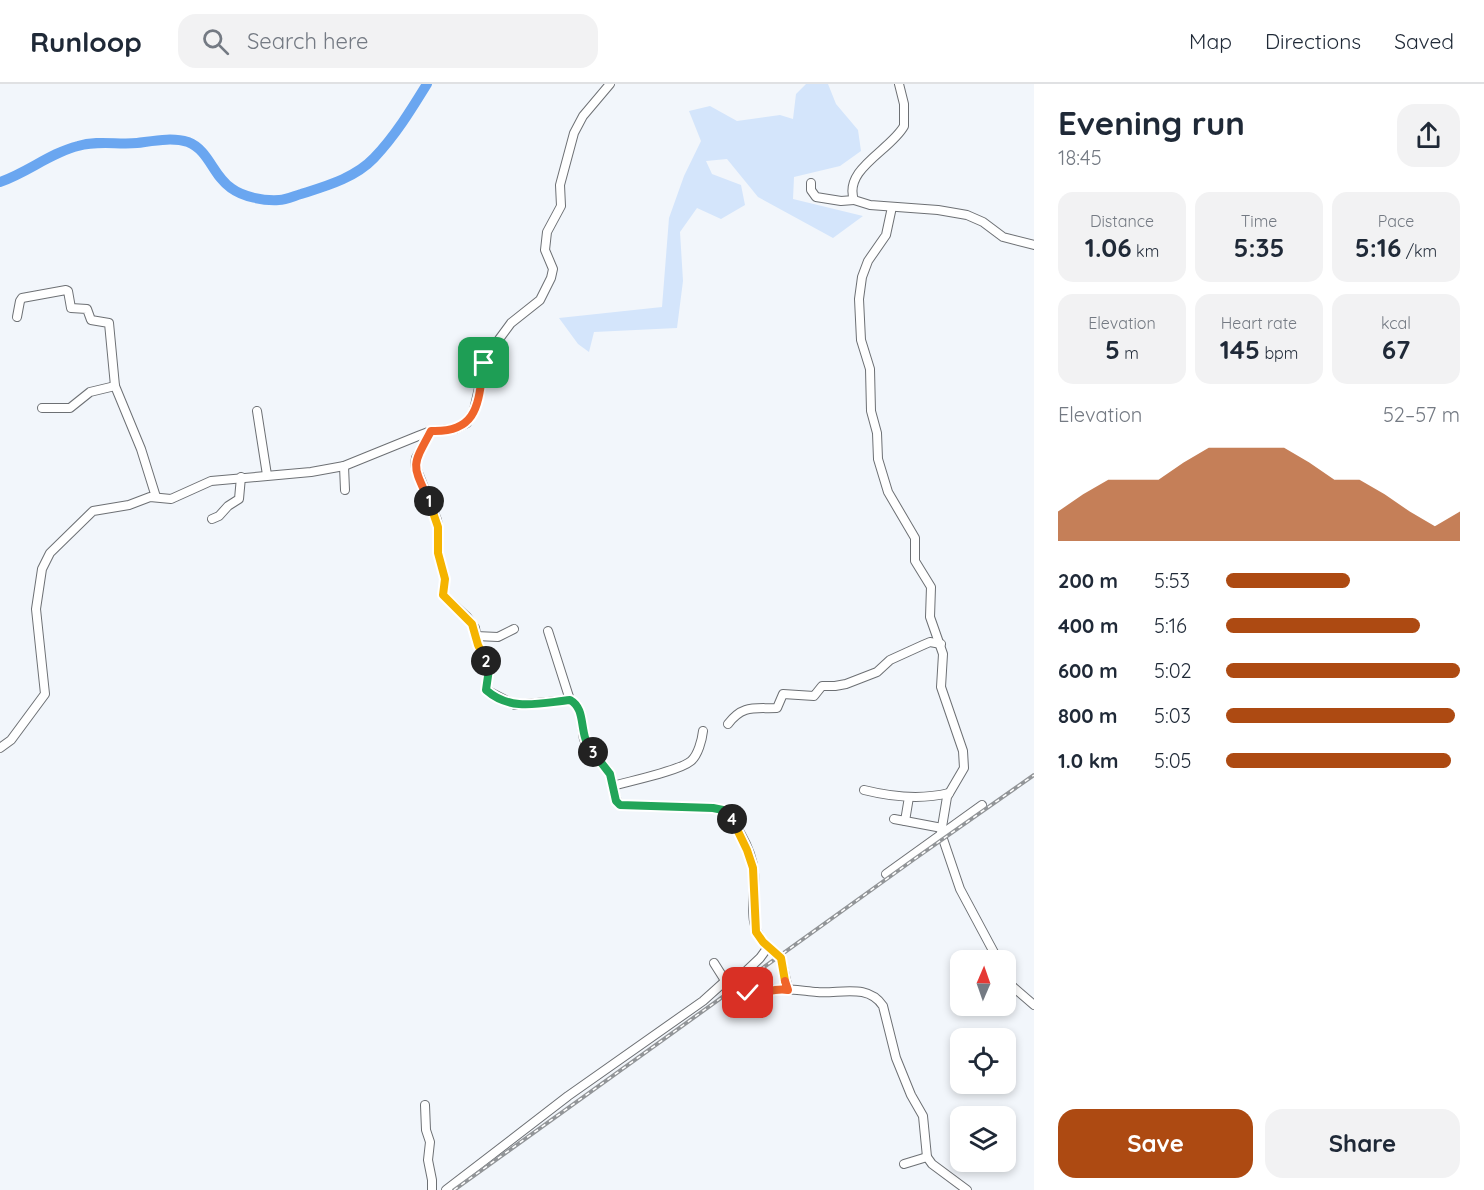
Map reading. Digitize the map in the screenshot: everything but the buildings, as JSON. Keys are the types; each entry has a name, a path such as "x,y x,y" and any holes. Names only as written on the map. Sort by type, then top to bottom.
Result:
{"street":[{"path":"0,747 11,740 45,694 36,609 42,569 48,555 93,511 129,505 150,497 171,499 201,484 241,477 311,472 344,466 431,431 455,429 467,423 474,410 486,357 511,323 540,300 544,294 553,269 545,250 547,232 561,206 560,184 574,133 583,116 610,84"},
{"path":"857,202 851,187 858,173 904,126 904,104 899,84"},
{"path":"811,183 811,190 816,197 967,215 978,219 1003,237 1034,245"},
{"path":"892,207 886,236 868,261 862,278 859,299 861,340 870,369 870,406 877,430 878,459 889,497 915,538 915,561 931,586 930,617 941,644 943,662 941,687 963,751 964,760 960,776 949,793 941,831 960,889 993,950"},
{"path":"17,317 22,298 68,291 71,309 87,309 90,320 109,323 115,386 141,449 156,497"},
{"path":"42,408 70,408 93,391 115,386"},
{"path":"257,411 267,475"},
{"path":"431,431 416,458 415,465 437,520 438,553 445,579 443,595 467,617 475,628 478,645 488,665 485,688 487,692 514,705 570,700 575,703 580,712 585,743 607,769 617,803 623,806 723,810 735,823 751,860 754,874 756,932 781,958 788,990"},
{"path":"344,466 345,490"},
{"path":"212,519 239,499 241,477"},
{"path":"476,636 498,637 514,629"},
{"path":"548,631 570,700"},
{"path":"728,724 744,709 777,708 783,694 814,696 822,686 846,684 877,672 890,660 930,642 941,644"},
{"path":"613,786 677,768 692,761 703,730"},
{"path":"864,790 882,795 926,798 949,793"},
{"path":"905,821 909,797"},
{"path":"886,874 941,831 982,805"},
{"path":"894,819 941,831"},
{"path":"446,1190 568,1096 726,982 741,976 768,947"},
{"path":"714,963 726,982"},
{"path":"743,990 755,994 772,989 820,993 856,991 865,992 879,1000 883,1006 892,1047 922,1116 927,1157 932,1164 968,1190"},
{"path":"1016,990 1034,1005"},
{"path":"425,1105 426,1130 430,1142 428,1160 432,1190"},
{"path":"904,1164 927,1157"}],"shaded area":[{"path":"806,84 828,84 836,104 858,130 861,151 840,166 794,177 793,199 863,216 833,238 758,197 727,159 706,161 712,174 741,185 745,205 721,219 697,208 680,232 683,281 677,328 594,332 589,352 578,344 559,318 662,307 669,218 684,176 701,141 689,111 710,106 737,121 780,115 793,119 796,94"}],"waterway":[{"path":"0,182 58,153 78,146 93,143 176,140 188,142 201,151 225,183 236,191 260,199 284,199 340,180 366,165 396,132 427,84"}],"railway":[{"path":"454,1190 1034,775"}],"route":[{"path":"484,363 471,418 458,429 431,431 415,462 417,473 437,520 438,553 445,579 443,595 467,617 475,628 478,645 489,669 485,688 487,692 514,705 570,700 578,706 585,743 610,774 617,803 623,806 713,808 723,810 735,823 753,868 756,932 763,942 781,958 788,990 772,989 761,994 748,993"}]}
